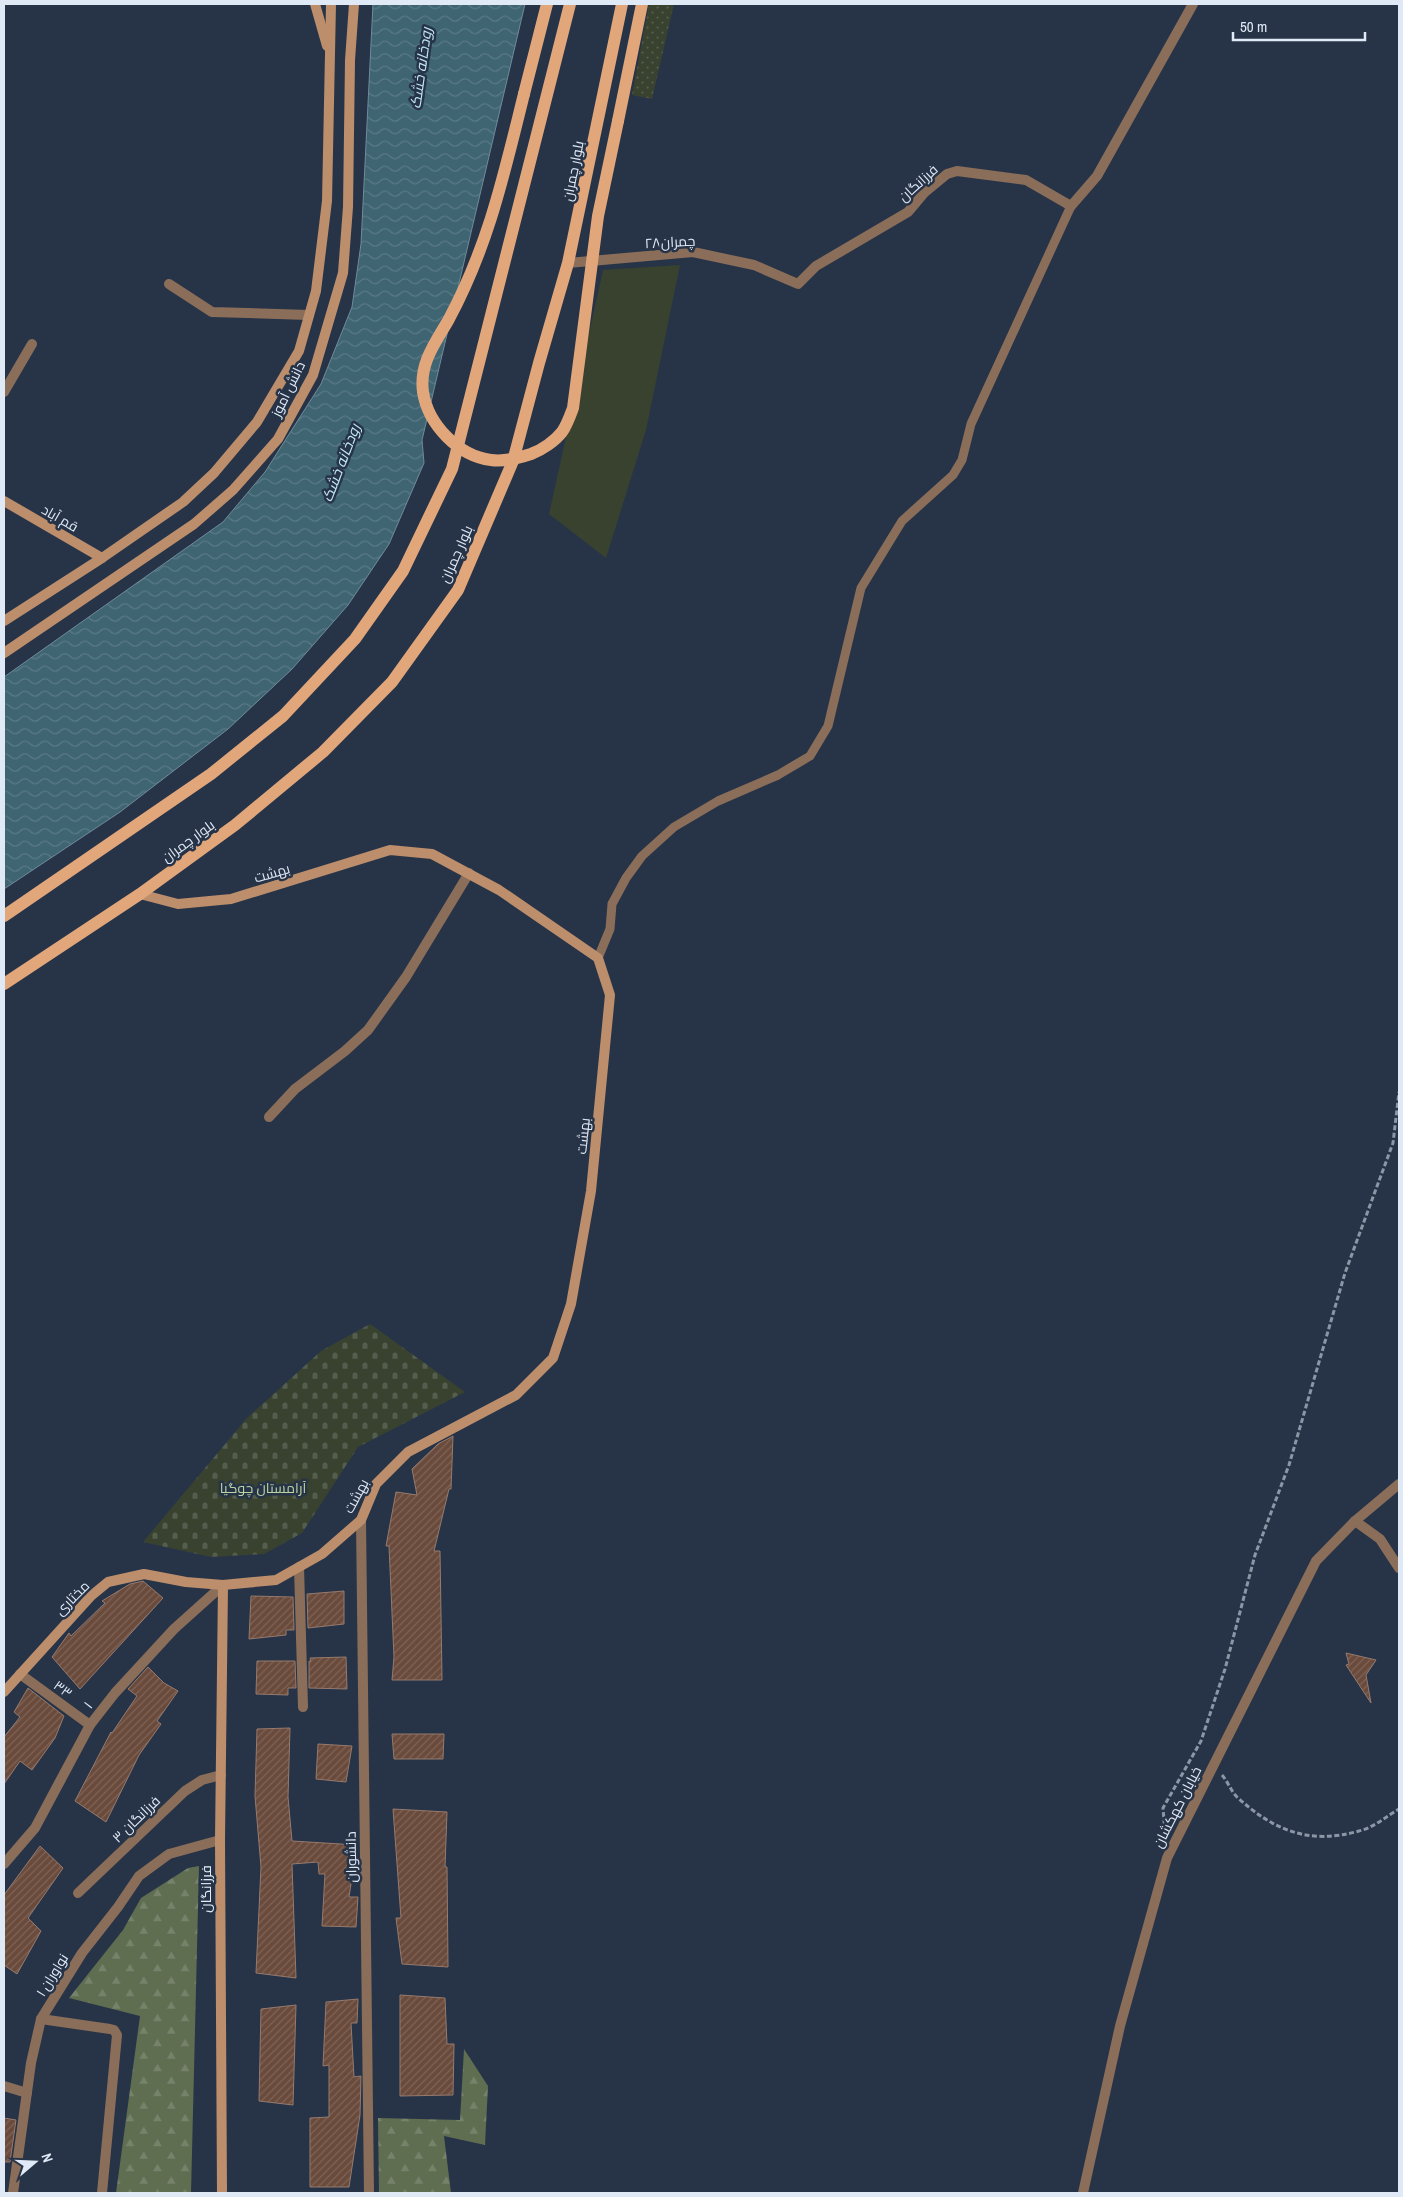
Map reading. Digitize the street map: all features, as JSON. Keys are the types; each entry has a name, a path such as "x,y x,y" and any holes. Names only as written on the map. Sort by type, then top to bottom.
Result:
{"main road":[{"path":"547,4 484,242 462,293 425,362 423,392 431,415 444,435 466,452 491,460 518,459 540,450 561,433 573,408 598,216 642,4"},
{"path":"4,916 210,774 283,716 355,638 403,571 452,470 570,4"},
{"name":"بلوار چمران","path":"4,984 140,894 235,825 323,752 392,682 458,590 513,461 568,263 622,4"}],"street":[{"path":"315,4 330,58"},
{"name":"دانش آموز","path":"4,621 102,558 183,502 214,473 257,422 300,351 316,291 327,201 331,4"},
{"name":"دانش آموز","path":"4,653 194,524 233,490 278,439 313,375 343,273 348,207 350,60 354,4"},
{"path":"1071,206 1097,176 1193,4"},
{"name":"فرزانگان","path":"798,284 816,266 908,212 924,194 947,174 957,171 1026,180 1071,206"},
{"name":"چمران۲۸","path":"568,263 693,252 754,264 798,284"},
{"path":"169,284 212,312 309,314"},
{"path":"4,392 32,344"},
{"name":"قم آباد","path":"4,501 102,558"},
{"name":"بهشت","path":"140,894 178,904 231,898 390,850 432,854 499,890 598,958 610,995 591,1191 571,1304 553,1358 516,1395 408,1452 376,1484 361,1520 322,1554 276,1580 223,1584 186,1582"},
{"path":"269,1117 295,1089 345,1051 368,1030 406,977 469,873"},
{"name":"خیابان کهکشان","path":"1083,2193 1120,2026 1166,1858 1316,1561 1355,1521 1399,1484"},
{"name":"دانشوران","path":"361,1520 369,2193"},
{"path":"1355,1521 1380,1539 1399,1568"},
{"path":"299,1567 303,1707"},
{"name":"مختاری","path":"4,1692 91,1596 108,1582 144,1574 186,1582"},
{"name":"فرزانگان","path":"222,2193 220,1840 223,1584"},
{"name":"۱","path":"4,1864 35,1828 90,1725 115,1694 174,1629 223,1584"},
{"name":"۳۳","path":"20,1674 90,1725"},
{"name":"فرزانگان ۳","path":"78,1893 185,1791 202,1780 221,1775"},
{"name":"نواوران ۱","path":"13,2193 41,2019 82,1953 118,1908 138,1876 170,1854 220,1840"},
{"path":"41,2019 110,2029 114,2030 118,2035 102,2193"},
{"path":"4,2086 28,2093"}],"lane":[{"path":"598,958 610,930 612,904 626,878 642,856 674,828 718,801 778,775 810,756 828,726 861,588 902,521 953,475 962,460 971,424 1071,206"}],"path":[{"path":"1166,1858 1163,1808 1201,1741 1225,1669 1255,1554 1289,1465 1345,1273 1393,1143 1399,1092"},
{"path":"1214,1764 1236,1796 1290,1833 1315,1838 1360,1831 1399,1809"}],"green space":[{"path":"649,4 674,4 652,99 632,95"},
{"path":"680,265 646,430 606,558 549,514 603,270"},
{"name":"آرامستان چوگیا","path":"370,1324 465,1392 358,1447 302,1533 264,1554 211,1557 143,1542 247,1418 321,1351"},
{"path":"199,1866 191,2193 116,2193 140,2016 69,1998 123,1930 141,1898 188,1868"},
{"path":"464,2049 488,2086 485,2145 444,2136 451,2193 379,2193 378,2118 460,2120"}],"water":[{"name":"رودخانه خشک","path":"373,4 525,4 422,440 424,463 389,544 348,605 292,669 228,729 120,812 4,889 4,677 223,522 265,472 321,384 352,307 361,244"}],"building":[{"path":"453,1436 451,1489 449,1489 434,1551 440,1551 442,1680 392,1680 394,1657 389,1546 386,1546 396,1492 417,1495 412,1469 438,1444"},
{"path":"143,1581 163,1598 80,1689 52,1657 69,1633 71,1636 105,1603 102,1601 130,1584"},
{"path":"344,1591 344,1624 308,1628 307,1594"},
{"path":"251,1596 293,1597 294,1630 286,1630 286,1635 249,1639"},
{"path":"1346,1653 1376,1660 1366,1675 1371,1703 1346,1665 1349,1664"},
{"path":"346,1657 347,1689 309,1688 310,1658"},
{"path":"257,1661 295,1661 296,1688 288,1688 288,1695 256,1694"},
{"path":"148,1667 164,1683 178,1691 157,1721 161,1724 139,1755 106,1822 75,1801 111,1732 137,1696 128,1689"},
{"path":"28,1688 64,1716 55,1738 32,1770 20,1761 4,1784 4,1737 20,1717 14,1712"},
{"path":"290,1728 288,1797 292,1841 357,1845 349,1897 358,1897 356,1927 322,1926 325,1874 319,1874 318,1862 292,1864 296,1978 256,1973 261,1867 255,1796 257,1729"},
{"path":"392,1734 444,1734 443,1759 394,1759"},
{"path":"318,1744 352,1746 346,1782 316,1779"},
{"path":"393,1809 447,1812 445,1867 447,1867 448,1967 402,1964 396,1918 401,1918"},
{"path":"40,1846 63,1868 28,1918 41,1931 17,1974 4,1965 4,1895"},
{"path":"400,1995 445,1998 447,2044 454,2044 453,2095 400,2096"},
{"path":"358,1999 357,2023 351,2023 354,2077 361,2076 360,2115 349,2187 310,2187 310,2118 329,2117 329,2065 323,2066 326,2002"},
{"path":"296,2005 293,2105 259,2101 261,2009"},
{"path":"4,2118 16,2120 10,2162 4,2162"}]}
